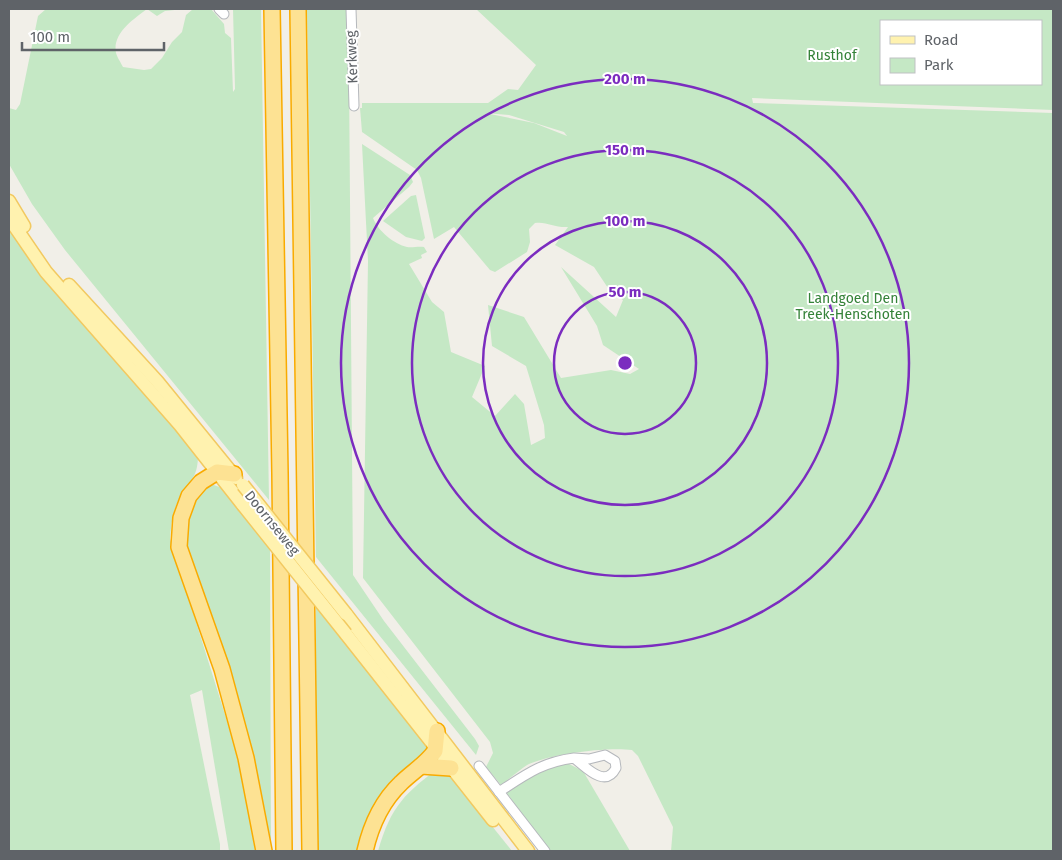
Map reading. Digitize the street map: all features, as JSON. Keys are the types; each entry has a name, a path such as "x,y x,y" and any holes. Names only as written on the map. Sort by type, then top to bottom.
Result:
{"highway":[{"path":"272,9 284,851"},
{"path":"298,9 310,851"},
{"path":"238,480 217,472 201,482 189,496 181,518 179,547 222,670 246,758 264,851"},
{"path":"365,851 371,827 383,804 402,782 421,766 436,749 437,731"},
{"path":"421,766 451,768"}],"main road":[{"name":"Doornseweg","path":"9,201 51,266 157,381 238,480 346,614 528,851"},
{"name":"Doornseweg","path":"9,218 46,272 180,425 518,851"}],"street":[{"name":"Kerkweg","path":"351,9 354,106"},
{"path":"499,792 540,766 574,758"},
{"path":"479,766 545,851"}],"green space":[{"path":"46,9 147,9 125,27 117,39 116,46 117,55 123,67 144,70 151,69 162,58 172,42 182,32 186,15 193,9 211,9 224,24 225,33 231,38 233,92 235,89 233,9 261,9 269,500 65,250 32,204 9,164 9,108 16,110 20,104 38,16"},
{"path":"147,9 184,9 165,11 157,16"},
{"path":"307,9 347,9 353,575 384,621 475,739 479,746 476,755 316,557"},
{"name":"Landgoed Den Treek-Henschoten","path":"476,9 1053,9 1053,110 752,98 753,103 1053,113 1053,851 671,851 673,827 638,756 632,750 594,750 539,760 529,764 501,785 486,767 493,753 490,742 363,578 368,261 362,144 410,175 413,182 409,187 373,218 383,232 397,243 407,247 424,247 427,252 421,255 422,258 409,264 432,302 444,312 451,352 485,366 472,397 495,416 515,394 524,404 531,445 545,438 544,425 526,366 492,346 488,305 524,317 561,378 611,370 630,374 639,369 603,345 597,326 561,267 616,317 623,300 610,291 594,267 555,245 568,227 535,223 529,229 530,242 527,252 495,272 490,270 454,227 434,239 421,178 417,170 362,132 360,108 362,108 362,103 488,103 508,89 518,90 536,65","holes":["485,113 509,115 564,132 567,136 534,123"]},
{"path":"416,195 425,238 422,241 406,237 383,221 411,196"},
{"path":"9,230 198,455 198,463 192,480 182,494 174,511 170,539 232,737 244,786 255,851 229,851 202,690 190,695 220,851 9,851"},
{"path":"211,484 222,488 270,547 271,851 190,564 183,529 196,498"},
{"path":"316,604 432,750 396,782 363,851 316,851"},
{"path":"567,763 583,771 630,851 549,851 506,792 550,766"},
{"path":"443,765 512,851 378,851 388,822 402,801 419,783"}],"park label":[{"name":"Rusthof","path":"832,55"}]}
